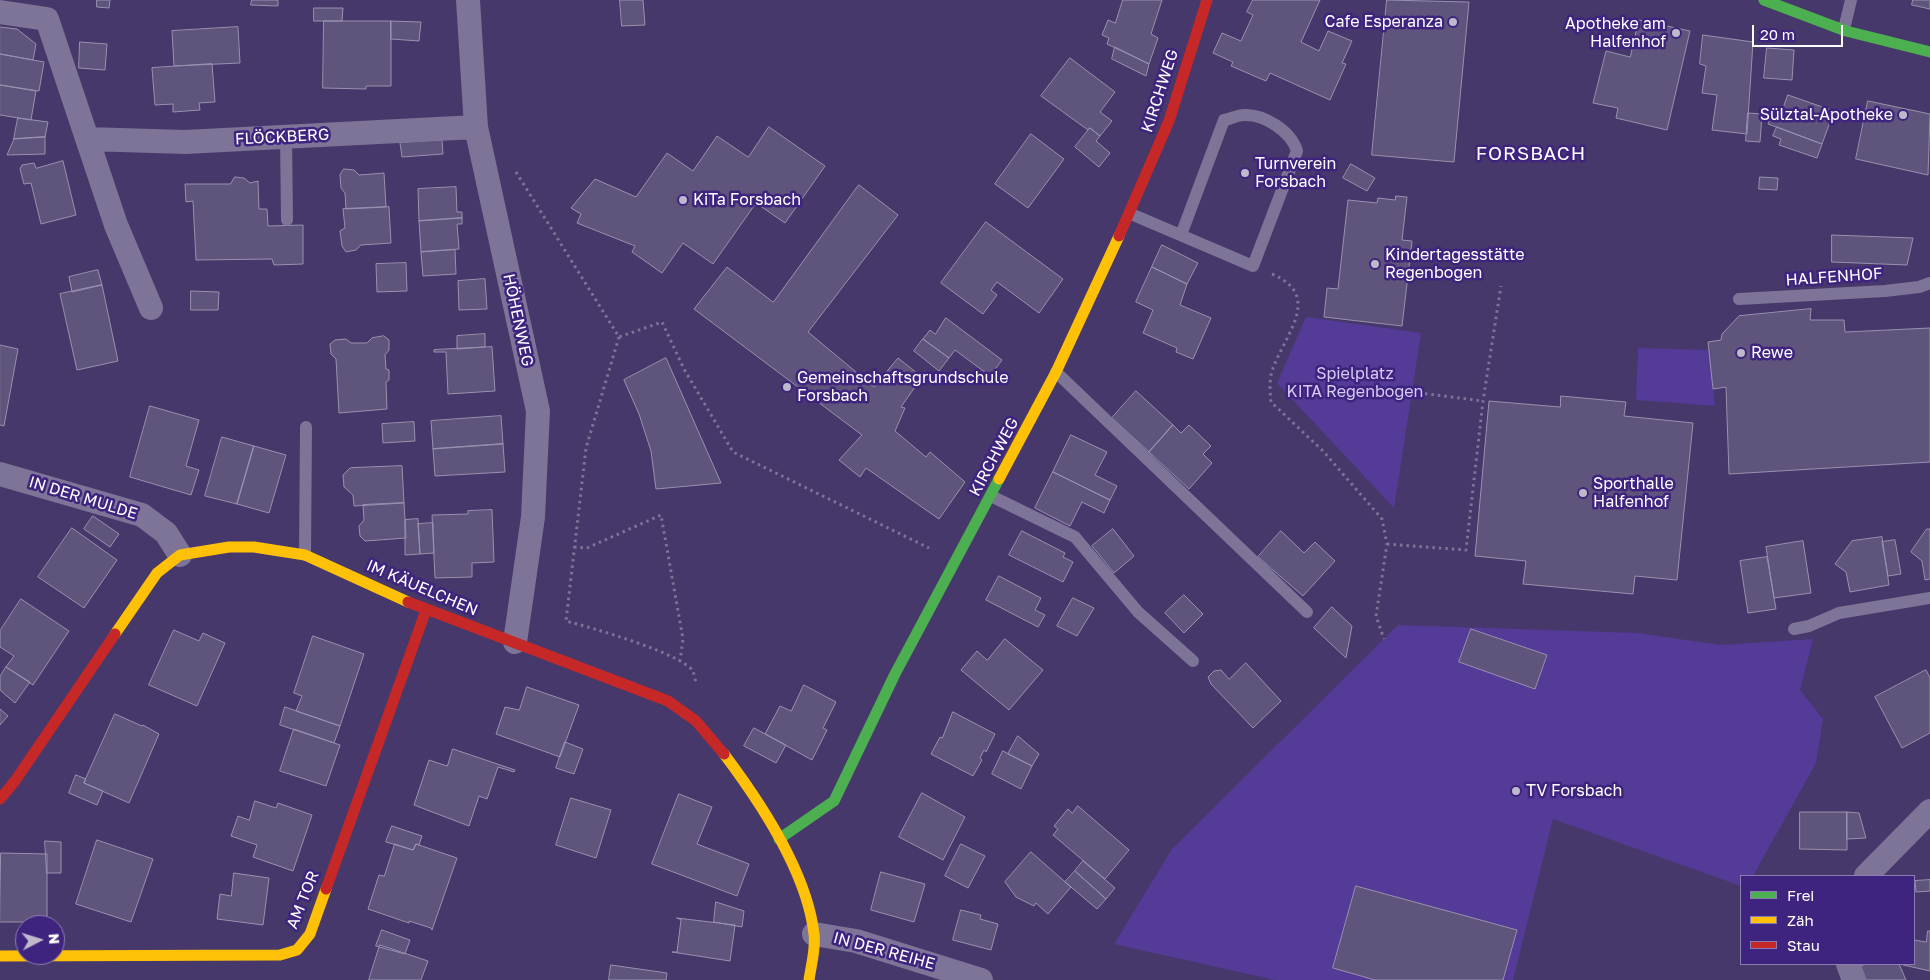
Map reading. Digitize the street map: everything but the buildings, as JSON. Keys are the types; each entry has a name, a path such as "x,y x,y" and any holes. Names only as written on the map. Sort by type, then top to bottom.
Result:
{"street":[{"name":"HÖHENWEG","path":"468,0 476,127 538,412 533,517 515,642"},
{"name":"KIRCHWEG","path":"779,839 834,801 895,674 1056,372 1131,214 1168,121 1207,0"},
{"path":"1764,0 1844,29 1930,52"},
{"path":"0,12 47,19 116,225 151,308"},
{"name":"FLÖCKBERG","path":"87,139 185,142 476,127"},
{"name":"IN DER MULDE","path":"0,474 142,515 166,533 180,555"},
{"name":"IM KÄUELCHEN","path":"0,799 15,781 157,573 180,555 254,546 305,555 426,610 668,701 695,719 747,788 779,839 802,886 814,934"},
{"name":"AM TOR","path":"0,956 280,955 296,950 310,934 426,610"},
{"path":"1867,875 1930,811"},
{"path":"809,980 814,934"},
{"name":"IN DER REIHE","path":"814,934 856,940 982,980"},
{"path":"1848,965 1854,980"}],"lane":[{"path":"1844,29 1851,0"},
{"path":"1131,214 1253,266 1297,151 1286,132 1260,118 1243,114 1224,120 1181,235"},
{"path":"286,136 287,220"},
{"name":"HALFENHOF","path":"1739,299 1885,291 1930,283"},
{"path":"1056,372 1306,612"},
{"path":"305,555 306,427"},
{"path":"991,496 1075,537 1138,612 1193,661"},
{"path":"1794,629 1809,626 1839,612 1930,598"}],"path":[{"path":"511,165 619,337 586,448 566,620 608,632 680,661 692,671 698,689 701,704 695,719"},
{"path":"1253,266 1287,280 1297,293 1300,310 1272,372 1271,402 1323,451 1382,519 1387,544 1376,616 1384,639"},
{"path":"1387,544 1466,550 1483,401 1501,286"},
{"path":"619,337 662,322 684,369 733,452 955,561"},
{"path":"1412,392 1483,401"},
{"path":"574,547 587,548 661,515 683,639 680,661"}],"green space":[{"name":"Spielplatz KITA Regenbogen","path":"1306,317 1421,333 1394,508 1277,383"},
{"path":"1638,348 1709,350 1715,406 1636,400"},
{"name":"TV Forsbach","path":"1398,625 1637,633 1721,645 1813,639 1800,690 1823,719 1816,763 1754,875 1740,875 1740,886 1553,819 1513,980 1275,980 1114,944 1172,849"}],"traffic: fast":[{"path":"1764,0 1846,31 1930,52"},
{"path":"779,839 834,801 895,674 999,479"}],"traffic: slow":[{"path":"999,479 1056,372 1119,236"},
{"path":"115,634 157,573 180,555 229,547 254,547 305,555 408,602"},
{"path":"724,754 767,816 792,863 802,887 810,910 814,934 814,951 809,980"},
{"path":"0,956 280,955 297,950 310,934 326,889"}],"traffic: jam":[{"path":"1119,236 1169,121 1207,0"},
{"path":"408,602 668,701 696,721 724,754"},
{"path":"326,889 426,610"},
{"path":"0,799 15,781 115,634"}],"place":[{"name":"Cafe Esperanza","path":"1453,22"},
{"name":"Apotheke am Halfenhof","path":"1676,33"},
{"name":"Sülztal-Apotheke","path":"1903,115"},
{"name":"Turnverein Forsbach","path":"1245,173"},
{"name":"KiTa Forsbach","path":"683,200"},
{"name":"Kindertagesstätte Regenbogen","path":"1375,264"},
{"name":"Rewe","path":"1741,353"},
{"name":"Gemeinschaftsgrundschule Forsbach","path":"787,387"},
{"name":"Sporthalle Halfenhof","path":"1583,493"},
{"name":"TV Forsbach","path":"1516,791"}],"district":[{"name":"FORSBACH","path":"1531,154"}]}
